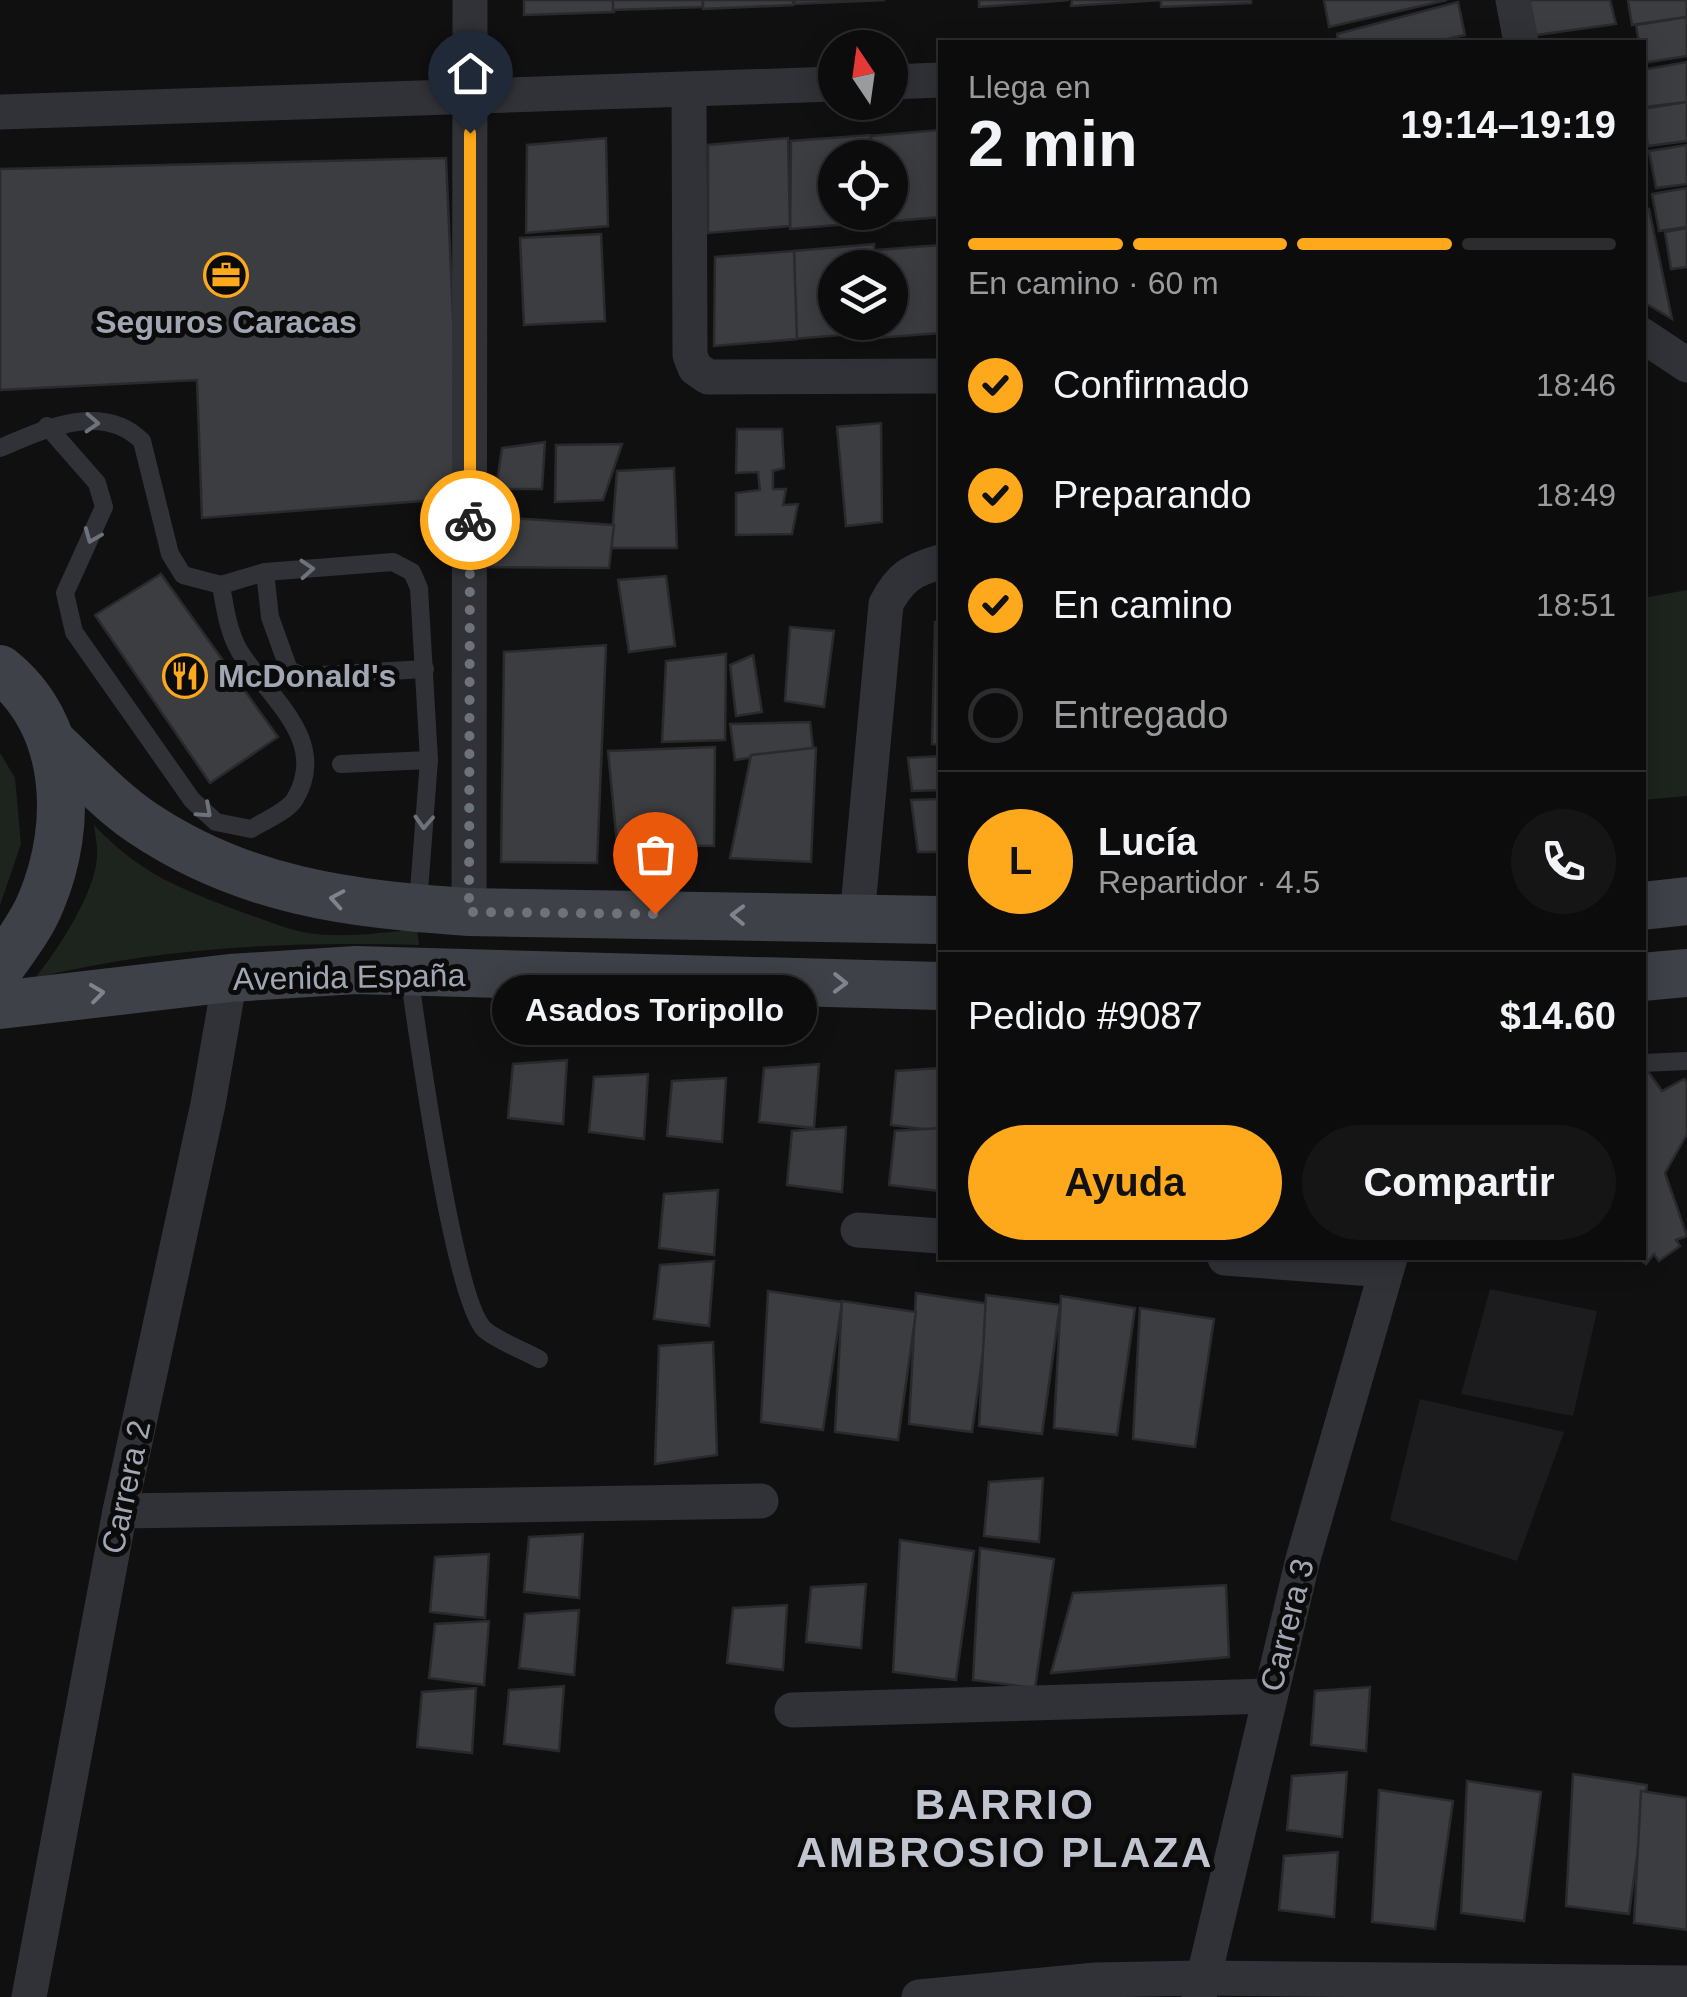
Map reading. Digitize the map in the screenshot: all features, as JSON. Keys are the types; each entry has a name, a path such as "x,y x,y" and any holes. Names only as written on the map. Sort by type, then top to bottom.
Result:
{"street":[{"path":"469,912 470,0"},
{"path":"1513,0 1522,40"},
{"path":"908,81 938,80"},
{"path":"0,112 818,85"},
{"path":"690,90 690,356 695,368 708,377 938,376"},
{"path":"1646,338 1687,365"},
{"path":"857,918 886,604 896,584 910,570 938,563"},
{"path":"0,968 40,904 54,862 60,804 55,746 36,705 1,667"},
{"name":"Avenida España","path":"55,746 138,820 172,841 226,868 294,891 469,912 938,920"},
{"path":"1646,906 1687,901"},
{"name":"Avenida España","path":"0,1006 230,978 356,970 938,986"},
{"path":"1646,977 1687,974"},
{"name":"Carrera 2","path":"28,1997 120,1511 208,1104 230,978"},
{"path":"858,1230 938,1236"},
{"path":"1279,1260 1388,1264"},
{"name":"Carrera 3","path":"1201,1987 1303,1558 1388,1264"},
{"path":"120,1511 761,1501"},
{"path":"792,1710 1270,1696"},
{"path":"919,1997 1096,1980 1201,1987 1668,1987"}],"lane":[{"path":"0,448 46,426 90,420 129,428 142,441 170,554 183,576 221,585 266,572 393,562 412,572 419,588 430,760 417,908"},
{"path":"46,426 97,483 104,507 65,593 74,632 192,800 216,822 251,830 294,801 304,773 306,742 237,648 221,585"},
{"path":"266,572 270,616 290,670 303,676 425,669"},
{"path":"341,764 430,760"},
{"path":"408,973 468,1301 484,1329 539,1359"},
{"path":"1646,1063 1687,1061"}],"shaded area":[{"path":"1687,590 1687,796 1646,800 1646,597"},
{"path":"0,753 15,778 21,844 0,905"},
{"path":"94,825 145,868 244,913 316,934 360,935 417,929 419,945 226,948 130,959 35,978 64,937 90,887 97,857"},
{"path":"1490,1289 1597,1311 1573,1416 1461,1394"},
{"path":"1420,1399 1564,1432 1517,1561 1390,1520"}],"building":[{"path":"524,0 614,0 614,12 524,15"},
{"path":"613,0 703,0 703,7 613,10"},
{"path":"703,0 793,0 793,5 703,9"},
{"path":"795,0 885,0 795,4"},
{"path":"979,0 1069,0 979,7"},
{"path":"1072,0 1161,0 1071,6"},
{"path":"1161,0 1251,0 1251,3 1161,7"},
{"path":"1324,0 1447,0 1329,27"},
{"path":"1523,0 1610,0 1616,24 1529,36"},
{"path":"1628,0 1687,0 1687,17 1632,25"},
{"path":"1458,2 1465,35 1443,40 1338,40 1337,34"},
{"path":"1687,17 1687,56 1646,63 1646,40 1639,40 1636,25"},
{"path":"1687,62 1687,102 1646,107 1646,69"},
{"path":"1687,102 1687,141 1648,146 1646,108"},
{"path":"938,130 938,217 908,220 908,140 871,140 871,136"},
{"path":"870,135 870,140 818,140 818,227 790,229 791,141"},
{"path":"606,138 608,226 526,233 527,145"},
{"path":"788,138 790,226 708,233 708,145"},
{"path":"1687,145 1687,184 1656,188 1649,151"},
{"name":"Seguros Caracas","path":"446,158 461,498 202,518 197,380 0,390 0,169"},
{"path":"1687,188 1687,227 1659,231 1652,194"},
{"path":"1646,209 1649,209 1672,319 1646,303"},
{"path":"1687,228 1687,267 1671,269 1665,232"},
{"path":"601,234 605,321 524,325 520,238"},
{"path":"874,244 874,250 818,250 818,337 794,339 794,251"},
{"path":"938,245 938,333 908,336 908,250 877,250"},
{"path":"794,251 797,339 714,346 715,257"},
{"path":"881,423 882,522 846,526 837,427"},
{"path":"737,429 782,429 784,468 773,471 773,489 786,489 783,505 798,504 792,534 736,535 736,493 760,490 758,472 736,473"},
{"path":"545,442 542,489 496,489 502,448"},
{"path":"622,444 603,500 555,502 556,445"},
{"path":"674,468 677,548 611,548 617,471"},
{"path":"481,516 614,525 609,568 476,567"},
{"name":"McDonald's","path":"161,574 278,737 210,783 95,615"},
{"path":"666,576 675,646 629,652 618,580"},
{"path":"938,621 938,745 932,744"},
{"path":"790,627 834,631 824,707 785,701"},
{"path":"606,645 597,863 501,862 504,652"},
{"path":"726,654 725,740 662,742 666,661"},
{"path":"753,655 762,712 736,716 730,665"},
{"path":"810,722 813,748 735,760 730,724"},
{"path":"715,747 714,846 617,844 608,751"},
{"path":"816,748 811,862 730,858 751,755"},
{"path":"938,756 938,790 912,791 908,758"},
{"path":"938,799 938,852 918,852 911,800"},
{"path":"567,1060 563,1124 508,1118 513,1064"},
{"path":"819,1064 814,1128 759,1122 764,1068"},
{"path":"938,1068 938,1131 891,1125 896,1071"},
{"path":"1646,1071 1662,1091 1684,1079 1687,1082 1687,1134 1665,1173 1687,1236 1676,1240 1680,1246 1659,1261 1654,1254 1646,1264 1641,1260 1646,1260"},
{"path":"648,1074 644,1139 589,1132 594,1077"},
{"path":"726,1078 722,1142 667,1136 672,1081"},
{"path":"846,1127 842,1192 787,1185 792,1131"},
{"path":"938,1128 938,1191 889,1185 895,1131"},
{"path":"718,1190 714,1255 659,1248 664,1194"},
{"path":"714,1261 709,1326 654,1319 660,1265"},
{"path":"768,1291 842,1302 823,1430 761,1422"},
{"path":"916,1293 990,1304 972,1432 909,1424"},
{"path":"986,1295 1060,1305 1042,1434 979,1426"},
{"path":"1061,1296 1135,1308 1117,1435 1054,1428"},
{"path":"842,1301 916,1312 898,1440 835,1432"},
{"path":"1140,1308 1214,1319 1195,1447 1133,1439"},
{"path":"713,1342 717,1455 655,1464 659,1346"},
{"path":"1043,1478 1039,1542 984,1536 989,1482"},
{"path":"583,1534 579,1598 524,1592 529,1537"},
{"path":"900,1540 974,1551 956,1680 893,1672"},
{"path":"980,1548 1054,1559 1035,1688 973,1680"},
{"path":"489,1554 485,1618 430,1612 435,1557"},
{"path":"866,1584 861,1648 806,1642 811,1587"},
{"path":"1226,1585 1229,1657 1051,1673 1073,1593"},
{"path":"787,1605 783,1670 727,1663 733,1608"},
{"path":"579,1610 574,1675 519,1668 525,1614"},
{"path":"489,1621 484,1685 429,1678 435,1624"},
{"path":"564,1686 559,1751 504,1744 509,1690"},
{"path":"1370,1687 1366,1751 1311,1745 1315,1691"},
{"path":"476,1688 472,1753 417,1747 422,1692"},
{"path":"1347,1772 1342,1837 1287,1830 1292,1776"},
{"path":"1573,1774 1647,1785 1629,1914 1566,1906"},
{"path":"1467,1781 1541,1792 1524,1921 1461,1913"},
{"path":"1379,1790 1453,1801 1435,1929 1372,1922"},
{"path":"1641,1791 1687,1798 1687,1930 1634,1923"},
{"path":"1338,1852 1334,1917 1279,1910 1284,1856"}],"way so far":[{"path":"470,520 469,912 655,914"}],"place":[{"name":"Seguros Caracas","path":"226,275"},
{"name":"McDonald's","path":"185,676"},
{"name":"Asados Toripollo","path":"655,914"}],"district":[{"name":"BARRIO AMBROSIO PLAZA","path":"1005,1828"}],"route":[{"path":"470,133 470,520"}]}
